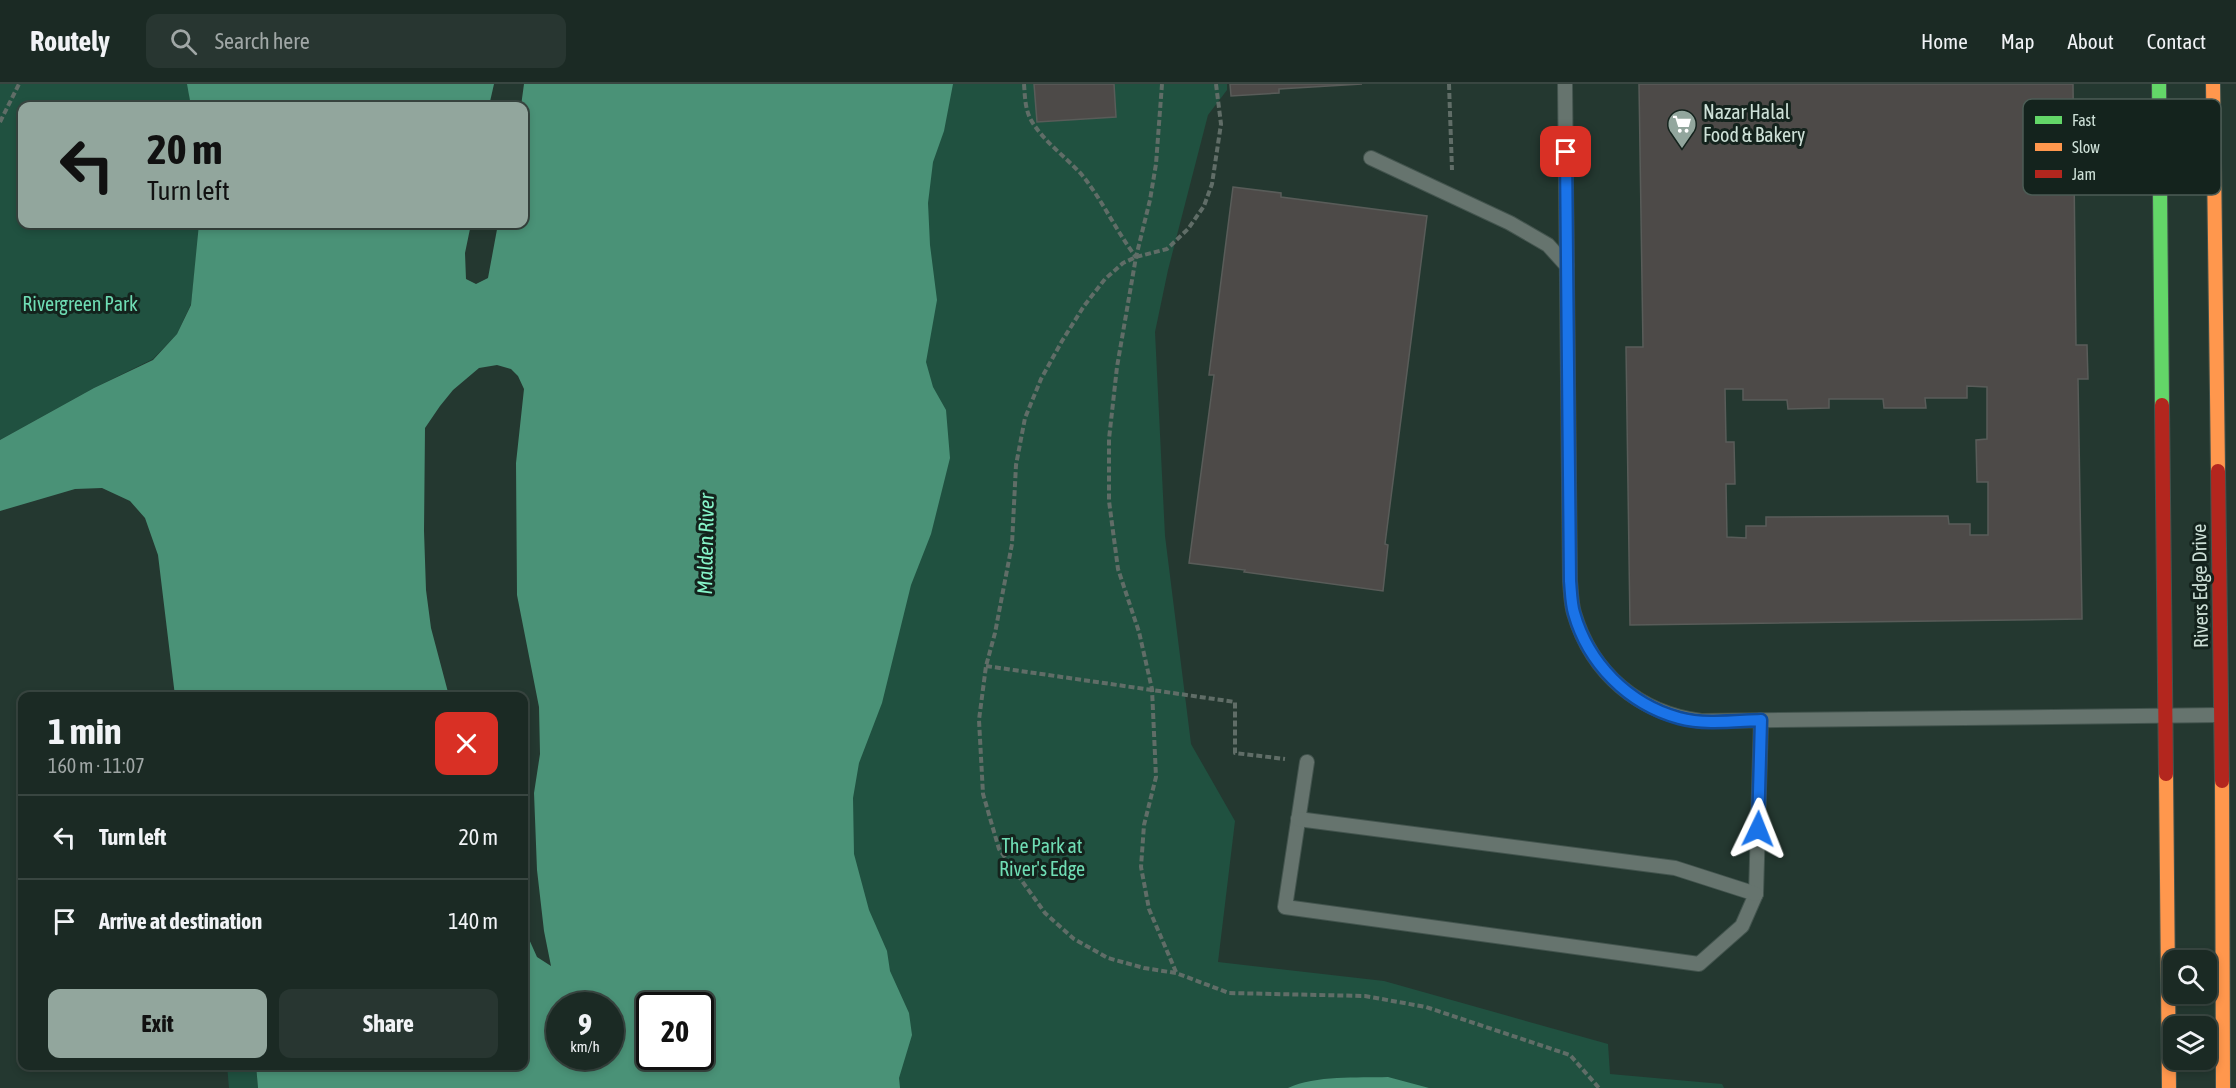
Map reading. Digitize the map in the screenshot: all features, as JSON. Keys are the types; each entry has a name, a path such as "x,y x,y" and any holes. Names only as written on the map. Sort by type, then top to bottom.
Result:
{"main road":[{"name":"Rivers Edge Drive","path":"2159,84 2159,99"},
{"name":"Rivers Edge Drive","path":"2213,84 2213,99"},
{"name":"Rivers Edge Drive","path":"2160,195 2169,1088"},
{"name":"Rivers Edge Drive","path":"2214,195 2223,1088"}],"lane":[{"path":"1566,84 1570,581 1573,611 1584,640 1602,667 1621,689 1647,705 1679,718 1701,721 2221,715"},
{"path":"1371,158 1510,223 1548,245 1567,266"},
{"path":"1306,762 1285,908 1699,964 1742,926 1756,894 1761,720"},
{"path":"1298,819 1675,868 1756,894"}],"path":[{"path":"0,122 20,84"},
{"path":"1024,84 1025,106 1031,120 1082,175 1106,206 1123,240 1136,257"},
{"path":"1162,84 1156,164 1136,257 1117,367 1109,439 1109,501 1118,569 1139,632 1152,689 1156,777 1144,825 1141,867 1149,909 1176,973"},
{"path":"1216,84 1221,124 1212,184 1204,206 1188,229 1167,249 1123,263 1105,279 1084,306 1041,379 1025,418 1016,465 1012,544 995,633 986,666 979,720 983,794 999,849 1045,913 1074,939 1108,958 1144,968 1176,973 1229,993 1365,996 1426,1007 1570,1055 1599,1088"},
{"path":"1449,84 1452,170"},
{"path":"986,666 1235,702 1235,753 1306,762"}],"green space":[{"name":"Rivergreen Park","path":"0,84 188,84 190,102 18,102 18,228 200,228 191,304 177,334 153,359 94,388 0,440"},
{"name":"The Park at River's Edge","path":"939,84 1227,84 1227,90 1208,115 1168,270 1155,332 1165,536 1191,744 1235,821 1218,962 1384,981 1608,1044 1610,1074 1722,1084 1724,1088 890,1088 844,853 915,362 916,224"},
{"path":"227,1070 256,1070 258,1088 229,1088"}],"water":[{"path":"187,84 494,84 490,102 190,102"},
{"name":"Malden River","path":"524,84 953,84 944,131 933,162 928,203 930,245 937,300 926,362 933,387 946,410 950,458 931,534 911,585 882,703 859,763 853,798 854,854 869,910 887,951 890,971 909,1013 912,1035 899,1078 900,1088 258,1088 256,1070 528,1070 528,937 537,957 551,966 544,931 537,870 534,793 540,754 539,707 517,595 516,463 524,389 518,376 511,369 497,365 479,368 453,390 425,428 426,590 431,628 448,692 175,692 158,555 145,518 130,501 102,488 75,489 0,511 0,440 94,388 153,360 177,334 191,305 199,228 470,228 465,253 466,279 476,284 488,278 497,228 528,228 528,102 522,102"},
{"path":"1388,1077 1429,1088 1288,1088 1324,1079"}],"building":[{"path":"1034,84 1114,84 1116,117 1037,122"},
{"path":"1230,84 1362,84 1279,89 1279,93 1231,96"},
{"path":"1639,84 2073,84 2073,99 2023,99 2023,195 2074,195 2076,345 2087,345 2088,379 2078,379 2082,619 1630,625 1626,347 1643,347","holes":["1967,386 1987,387 1987,439 1976,440 1977,482 1988,482 1988,535 1970,535 1970,524 1949,524 1948,516 1766,517 1766,526 1746,526 1746,538 1727,537 1726,484 1735,484 1734,442 1726,442 1725,389 1743,389 1743,400 1787,400 1788,409 1829,408 1829,399 1883,399 1884,408 1926,408 1925,398 1967,398"]},
{"path":"1233,187 1281,193 1281,197 1427,216 1385,544 1388,545 1383,591 1189,563 1214,375 1209,375"}],"traffic: fast":[{"path":"2159,84 2159,99"},
{"path":"2160,195 2162,405"}],"traffic: slow":[{"path":"2213,84 2213,99"},
{"path":"2214,195 2218,471"},
{"path":"2166,774 2169,1088"},
{"path":"2222,781 2223,1088"}],"traffic: jam":[{"path":"2162,405 2166,774"},
{"path":"2218,471 2222,781"}],"place":[{"name":"Nazar Halal Food & Bakery","path":"1682,150"}],"route":[{"path":"1566,152 1570,581 1573,611 1584,640 1602,667 1621,689 1647,705 1679,718 1701,721 1761,720 1758,829"}]}
